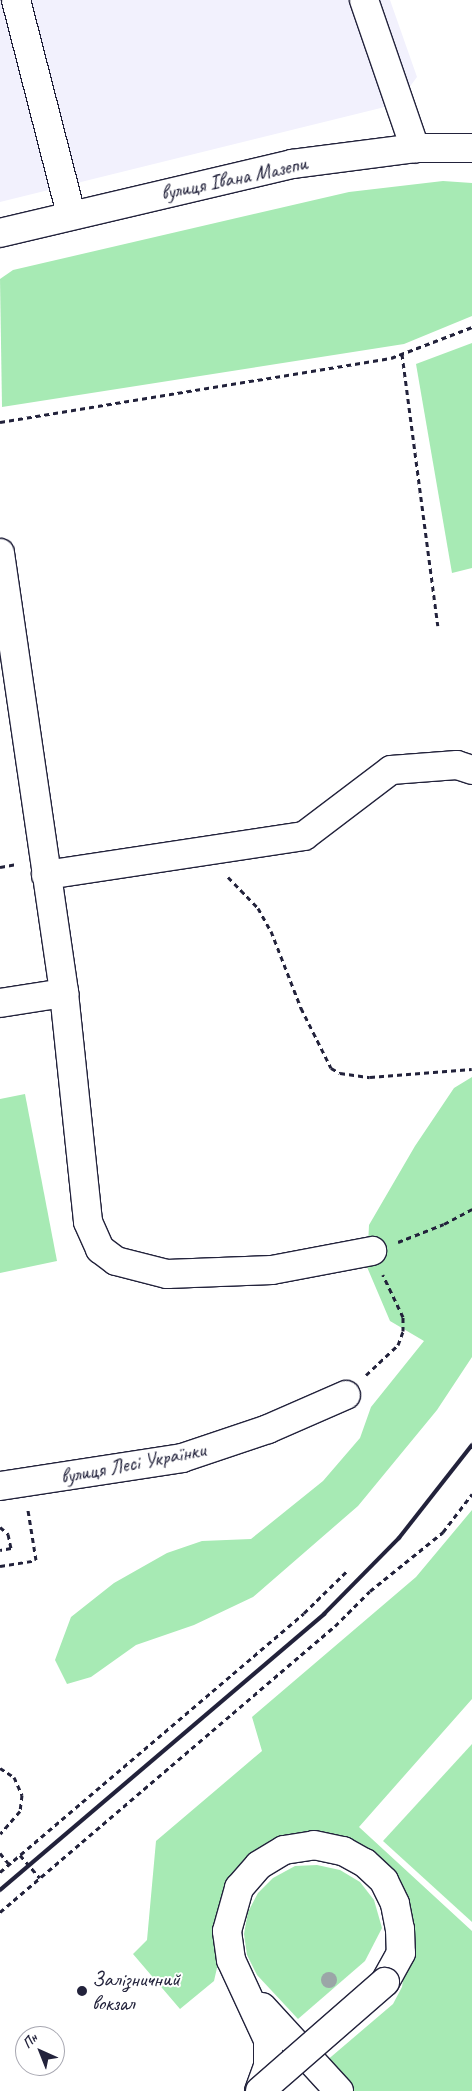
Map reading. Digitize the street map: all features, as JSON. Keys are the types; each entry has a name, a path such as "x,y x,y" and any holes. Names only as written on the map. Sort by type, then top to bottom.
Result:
{"street":[{"path":"16,0 71,214"},
{"path":"364,0 415,148"},
{"name":"вулиця Івана Мазепи","path":"0,233 71,214 292,164 415,148 472,148"},
{"path":"0,553 64,993 88,1222 100,1249 116,1261 167,1274 272,1270 372,1251"},
{"path":"46,875 304,836 392,770 458,765 472,770"},
{"path":"0,1002 64,993"},
{"name":"вулиця Лесі Українки","path":"12,1484 182,1458 268,1429 346,1395"},
{"path":"314,1846 343,1851 366,1863 384,1881 395,1904 401,1953 385,1982 259,2091 268,2066 268,2040 231,1960 227,1930 239,1888 271,1856 284,1850 314,1846"},
{"path":"244,1988 339,2091"}],"path":[{"path":"0,422 402,354 472,326"},
{"path":"402,354 438,626"},
{"path":"195,853 233,882 258,908 332,1068 340,1073 370,1077 472,1069"},
{"path":"346,1395 398,1345 403,1331 403,1317 372,1251 444,1224 472,1209"},
{"path":"0,1566 36,1560 12,1484"},
{"path":"0,1912 335,1626 370,1591 443,1532 472,1494"},
{"path":"0,1527 8,1534 11,1548 0,1550"},
{"path":"0,1872 304,1613 348,1570"},
{"path":"0,1768 14,1777 22,1795 20,1811 0,1834"},
{"path":"0,1853 9,1864"},
{"path":"20,1855 40,1878"}],"shaded area":[{"path":"0,0 390,0 417,77 397,104 0,202"}],"green space":[{"path":"443,181 472,183 472,316 404,344 2,407 0,279 13,270 349,192"},
{"path":"472,343 472,568 452,573 416,364"},
{"path":"472,1077 472,1357 437,1410 358,1506 253,1597 194,1625 136,1645 91,1677 67,1684 55,1660 71,1617 114,1583 167,1553 202,1541 251,1539 323,1481 360,1438 371,1407 424,1341 390,1321 367,1267 369,1225 415,1146 454,1088"},
{"path":"25,1094 57,1261 0,1273 0,1099"},
{"path":"472,1510 472,1699 359,1827 472,1931 472,2091 352,2091 325,2062 393,2004 402,1987 405,1968 405,1926 345,1847 260,1859 219,1959 214,1981 180,2009 133,1954 147,1940 156,1841 262,1751 252,1717 416,1577"},
{"path":"472,1744 472,1922 383,1841"},
{"path":"317,1865 340,1870 360,1882 374,1900 382,1928 365,1961 298,2019 257,1975 247,1955 244,1934 248,1912 258,1893 273,1878 295,1866"}],"railway":[{"path":"0,1890 324,1614 399,1538 472,1445"}],"place":[{"name":"Залізничний вокзал","path":"82,1991"}]}
